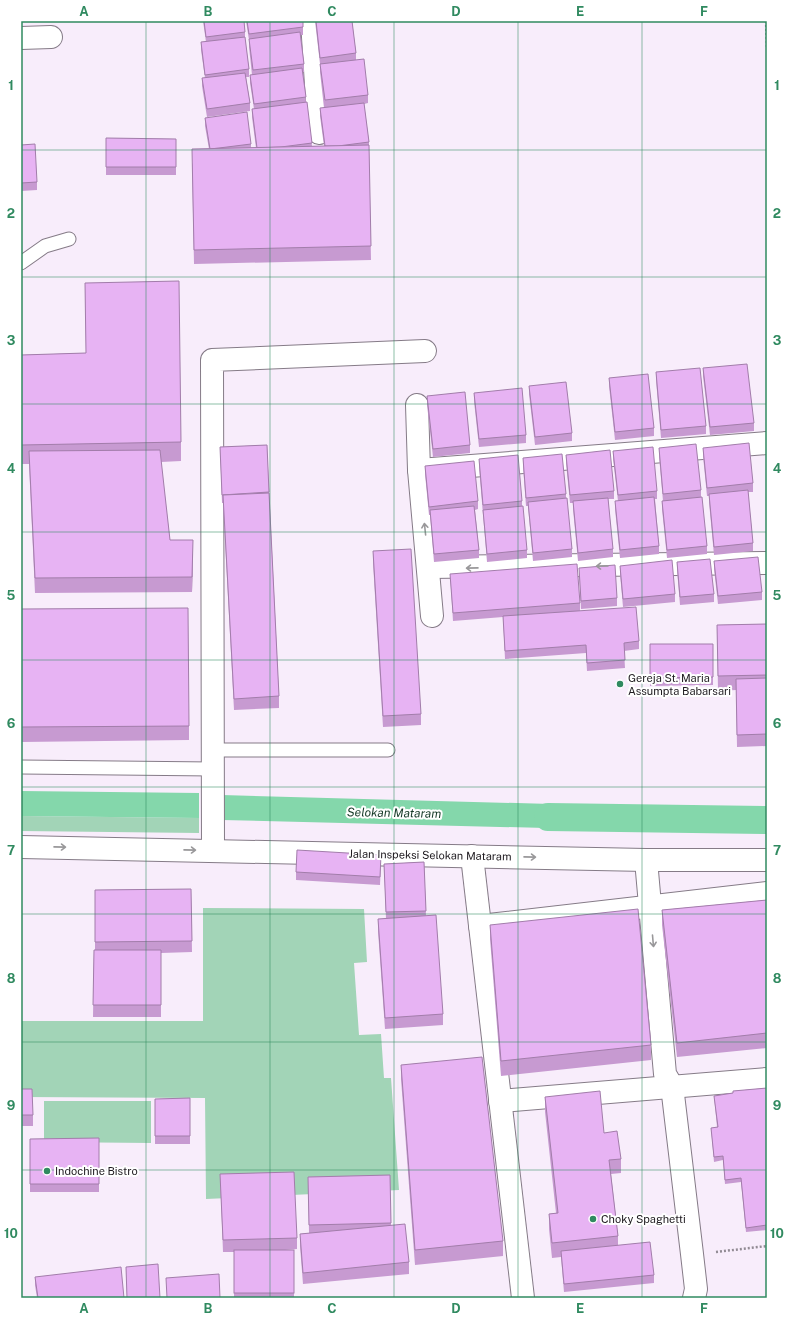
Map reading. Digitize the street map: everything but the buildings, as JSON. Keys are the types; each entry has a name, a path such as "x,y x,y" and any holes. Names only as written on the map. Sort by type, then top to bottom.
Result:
{"street":[{"path":"312,21 319,133"},
{"path":"21,38 51,37"},
{"path":"213,850 212,360 425,350"},
{"path":"417,405 419,470 429,567 432,616"},
{"path":"419,470 767,443"},
{"path":"429,567 767,563"},
{"name":"Jalan Inspeksi Selokan Mataram","path":"21,847 646,860 767,860"},
{"path":"472,856 523,1298"},
{"path":"646,860 683,1290 687,1298"},
{"path":"480,926 767,894"},
{"path":"500,1101 666,1083 767,1079"},
{"path":"666,1083 692,1254 696,1289 694,1298"}],"lane":[{"path":"21,262 45,246 69,239"},
{"path":"21,767 388,750"}],"path":[{"path":"766,21 767,47"},
{"path":"692,1254 767,1246"}],"shaded area":[{"path":"21,816 199,818 199,833 21,831"},
{"path":"203,908 364,909 367,962 354,963 359,1035 381,1034 384,1078 391,1078 399,1190 206,1199 205,1098 21,1097 21,1021 203,1021"},
{"path":"44,1101 151,1101 151,1143 44,1142"}],"water":[{"path":"21,791 199,793 199,818 21,816"},
{"path":"222,795 586,805 585,829 222,820"}],"waterway":[{"name":"Selokan Mataram","path":"548,817 767,820"}],"place":[{"name":"Gereja St. Maria Assumpta Babarsari","path":"620,684"},
{"name":"Indochine Bistro","path":"47,1171"},
{"name":"Choky Spaghetti","path":"593,1219"}]}
